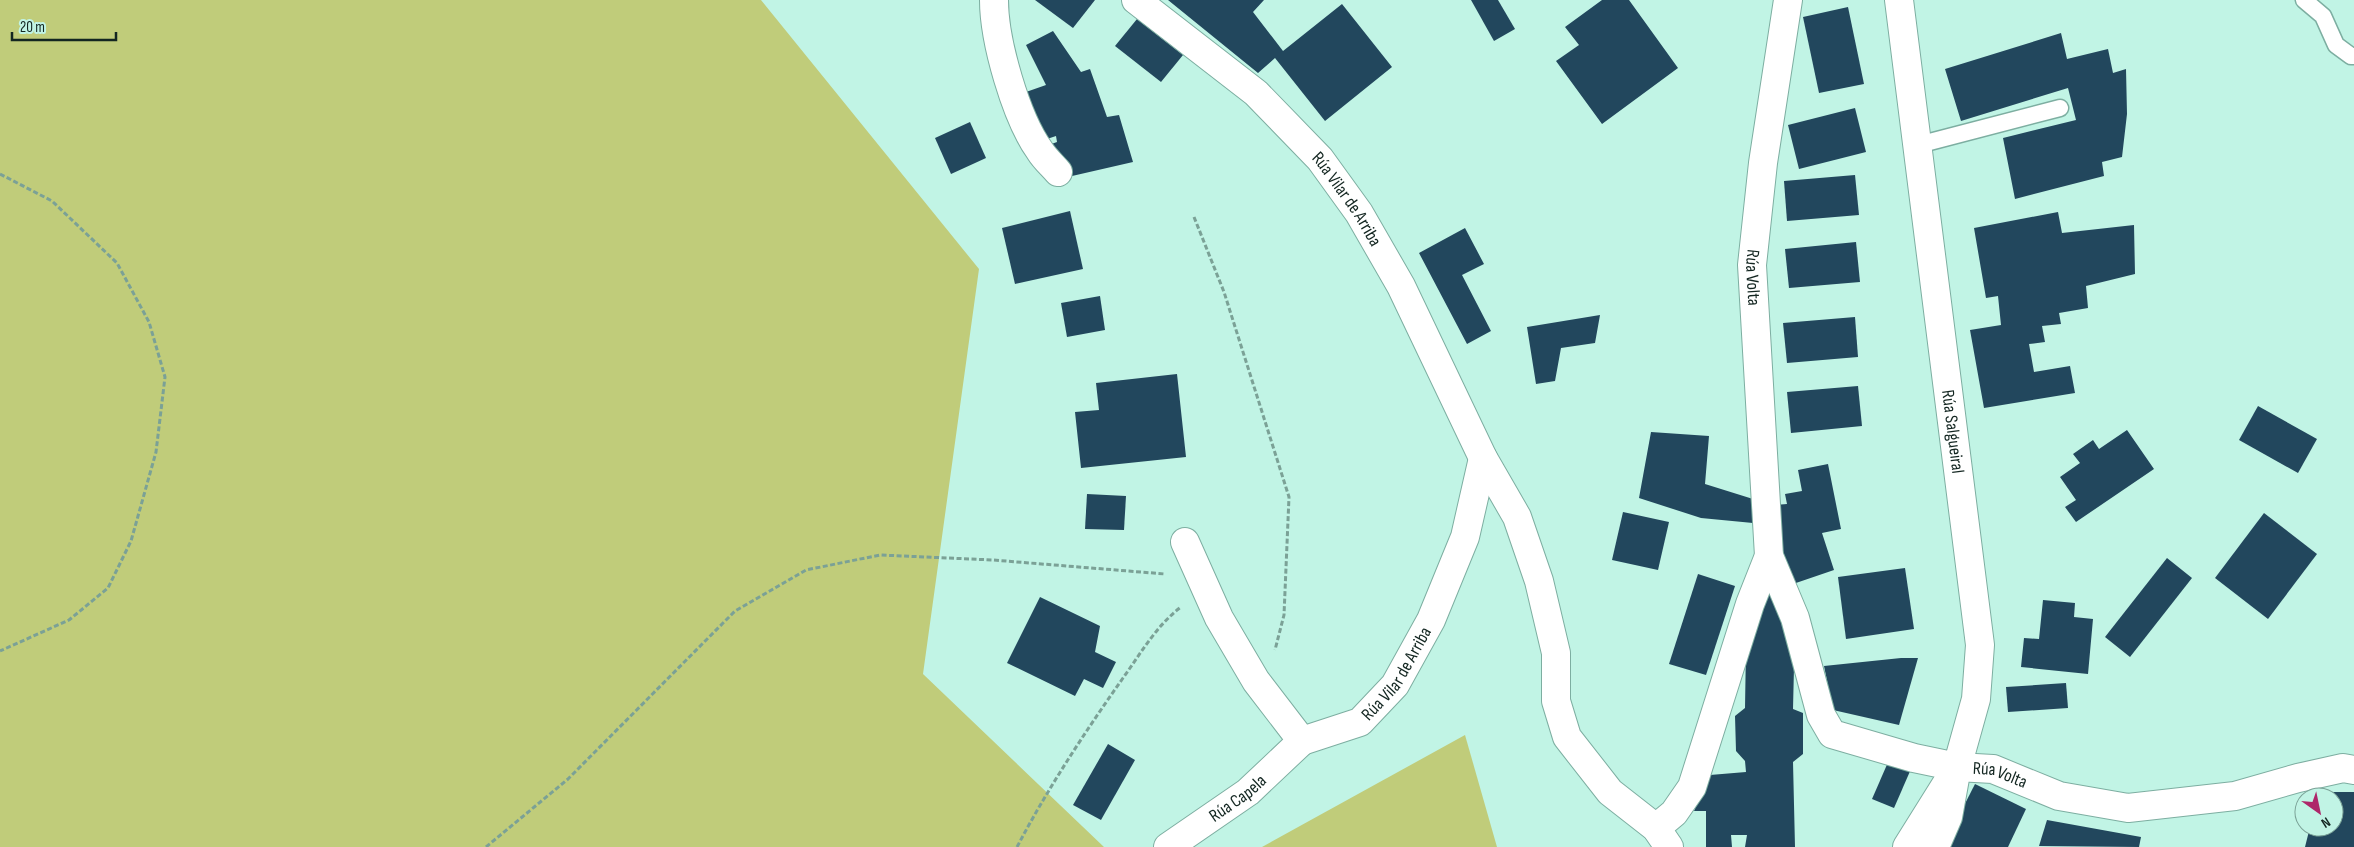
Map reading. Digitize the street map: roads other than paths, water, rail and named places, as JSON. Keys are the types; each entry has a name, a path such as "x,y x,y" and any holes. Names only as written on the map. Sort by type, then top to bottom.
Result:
{"street":[{"path":"994,0 997,30 1008,76 1025,126 1040,152 1058,172"},
{"name":"Rúa Vilar de Arriba","path":"1136,0 1256,93 1320,159 1359,213 1401,286 1483,458 1518,517 1539,581 1556,653 1556,701 1567,737 1610,792 1662,837"},
{"name":"Rúa Volta","path":"1788,0 1763,163 1752,266 1769,556 1796,618 1821,715 1832,734 1914,758 1957,767 1993,769 2059,796 2128,808 2235,796 2298,778 2343,768 2354,770"},
{"name":"Rúa Salgueiral","path":"1899,0 1980,646 1976,700 1957,767 1907,847"},
{"name":"Rúa Vilar de Arriba","path":"1302,741 1360,722 1395,685 1431,620 1465,537 1483,458"},
{"path":"1185,542 1219,618 1264,692 1302,741"},
{"name":"Rúa Volta","path":"1662,837 1674,813 1692,787 1750,604 1769,556"},
{"name":"Rúa Capela","path":"1168,847 1248,792 1302,741"},
{"path":"1936,847 1948,817 1957,767"}],"lane":[{"path":"2304,0 2323,16 2336,45 2351,56 2354,56"},
{"path":"1918,145 2060,108"}]}
